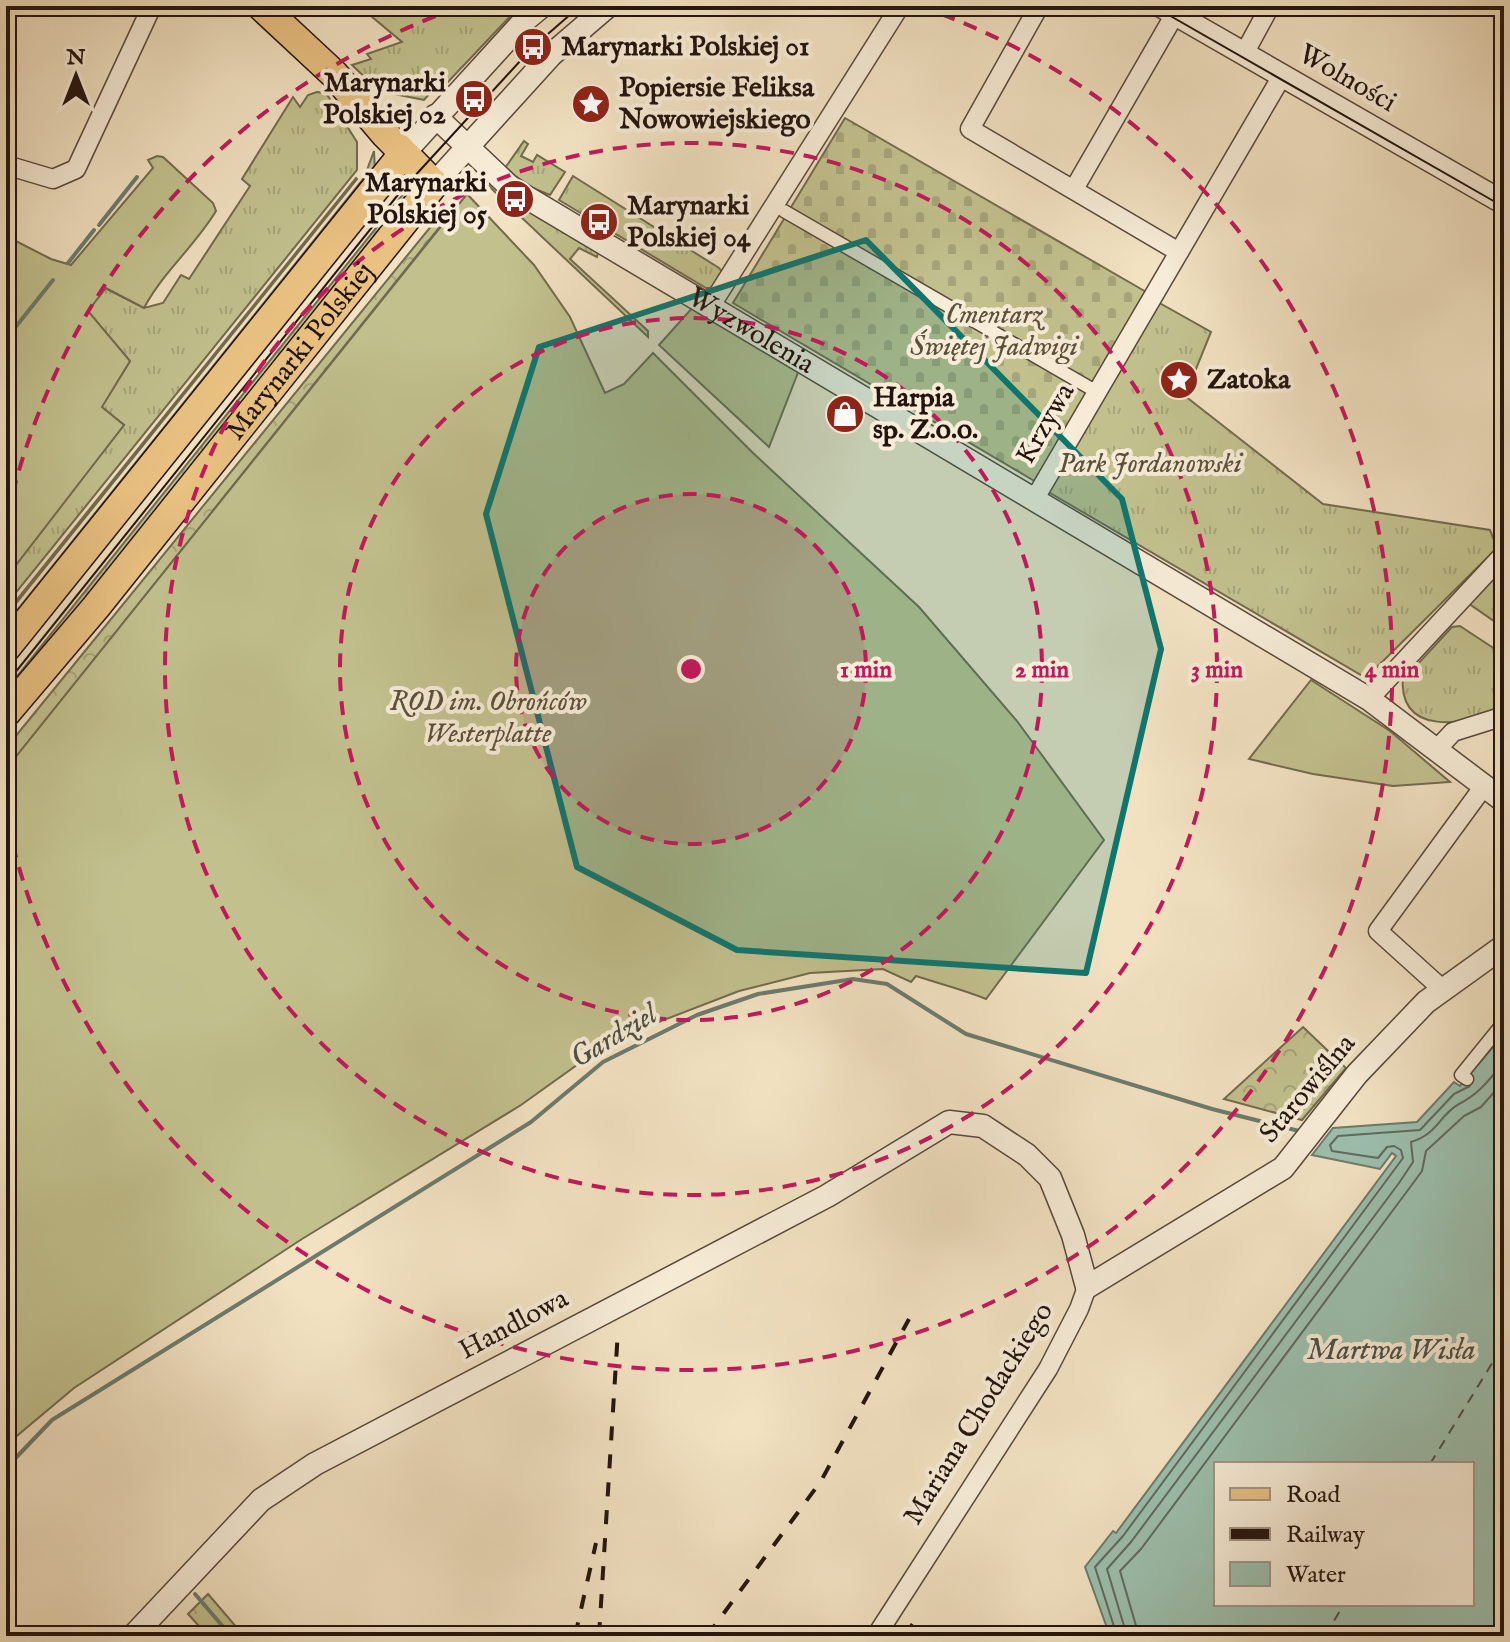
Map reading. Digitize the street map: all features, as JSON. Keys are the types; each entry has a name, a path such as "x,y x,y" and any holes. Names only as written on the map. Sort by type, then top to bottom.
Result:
{"main road":[{"path":"261,6 334,74 403,154 434,184"},
{"name":"Marynarki Polskiej","path":"6,648 403,154"},
{"name":"Marynarki Polskiej","path":"6,713 96,607 434,184"}],"street":[{"path":"6,165 53,179 76,169 152,6"},
{"name":"Marynarki Polskiej","path":"403,154 435,116 542,6"},
{"path":"710,307 900,6"},
{"path":"1039,6 970,129 1179,252"},
{"path":"1244,54 1270,6"},
{"name":"Marynarki Polskiej","path":"434,184 551,55 605,7"},
{"path":"1074,189 1168,10"},
{"name":"Wolności","path":"1168,10 1504,203"},
{"name":"Krzywa","path":"1034,500 1282,76"},
{"name":"Wyzwolenia","path":"435,116 526,197 1369,699 1437,749"},
{"path":"784,211 1097,392"},
{"path":"1369,699 1504,554"},
{"path":"1504,716 1453,732 1437,749 1504,801"},
{"path":"1441,988 1378,931 1484,786"},
{"name":"Starowiślna","path":"1087,1287 1273,1174 1298,1151 1357,1074 1441,988 1504,946"},
{"path":"1467,1079 1461,1075 1504,1022"},
{"name":"Mariana Chodackiego","path":"876,1636 1048,1369 1087,1287 1073,1235 1050,1178 1027,1155 983,1126 962,1121"},
{"name":"Handlowa","path":"133,1636 261,1500 315,1464 827,1196 937,1128 962,1121"}],"highlighted area":[{"path":"866,240 1122,499 1161,649 1086,973 737,950 577,867 486,514 539,347"}],"green space":[{"path":"368,6 520,6 447,83 442,80 424,100 379,91 352,65 371,59 367,54 402,42 365,11"},
{"path":"326,93 357,142 357,170 6,605 6,575 124,425 101,407 130,361 87,311 105,288 144,308 163,303 181,275 189,279 250,186 242,179 293,97 300,107 308,95"},
{"name":"Cmentarz Świętej Jadwigi","path":"845,118 1148,293 1036,482 733,303"},
{"path":"524,141 528,144 521,156 533,162 537,155 565,172 550,195 528,186 505,168"},
{"path":"374,151 375,172 6,635 6,624 364,178"},
{"path":"163,157 213,203 216,211 144,308 106,288 88,311 130,361 102,407 124,425 6,578 6,236 51,259 71,265 153,168 148,160"},
{"path":"573,176 719,268 723,273 713,288 706,288 559,200"},
{"path":"484,177 513,202 598,252 597,257 579,248 570,259 648,331 648,337 503,200 482,179"},
{"path":"357,179 6,616 6,613"},
{"path":"408,188 408,194 334,286 304,333 6,700 6,690"},
{"name":"ROD im. Obrońców Westerplatte","path":"467,194 534,265 570,317 605,393 624,384 653,353 752,452 919,607 1017,721 1104,840 986,999 916,976 911,982 883,969 810,973 739,991 612,1040 521,1105 302,1239 74,1388 6,1445 6,769"},
{"path":"441,214 446,219 16,757 6,748"},
{"name":"Park Jordanowski","path":"1156,301 1211,332 1185,396 1323,504 1490,530 1497,548 1366,678 1045,490"},
{"path":"693,307 799,370 769,447 659,345"},
{"path":"1504,567 1504,628 1468,603"},
{"path":"1460,626 1504,655 1504,709 1454,722 1422,718 1411,709 1404,695 1403,675 1412,661 1417,665 1452,627"},
{"path":"1311,680 1390,731 1450,782 1393,786 1313,774 1249,759"},
{"path":"1303,1027 1346,1068 1302,1120 1224,1099"},
{"path":"208,1594 244,1636 208,1636 188,1614"}],"water":[{"name":"Martwa Wisła","path":"1504,1034 1504,1633 1502,1636 1110,1636 1085,1567 1113,1531 1116,1533 1396,1156 1392,1153 1380,1169 1312,1155 1333,1128 1417,1122 1454,1082 1460,1086"}],"waterway":[{"path":"99,225 137,177"},
{"path":"68,263 94,230"},
{"path":"6,339 53,280"},
{"name":"Gardziel","path":"6,1468 52,1420 531,1122 603,1062 697,1015 758,994 853,979 887,984 966,1034 1212,1109 1303,1132"},
{"path":"195,1594 231,1636"}],"ferry route":[{"path":"1431,1462 1504,1344"},
{"path":"1325,1636 1343,1606"}],"tram line":[{"path":"6,684 401,191 533,47 580,6"},
{"path":"1153,6 1504,207"}],"railway":[{"path":"707,1636 821,1481 909,1319"},
{"path":"599,1636 618,1330"},
{"path":"575,1636 596,1543"},
{"path":"905,1636 919,1614"}],"place":[{"name":"Marynarki Polskiej 01","path":"533,47"},
{"name":"Marynarki Polskiej 02","path":"474,99"},
{"name":"Popiersie Feliksa Nowowiejskiego","path":"591,104"},
{"name":"Marynarki Polskiej 05","path":"515,199"},
{"name":"Marynarki Polskiej 04","path":"599,222"},
{"name":"Zatoka","path":"1179,380"},
{"name":"Harpia sp. Z.o.o.","path":"845,414"}]}
